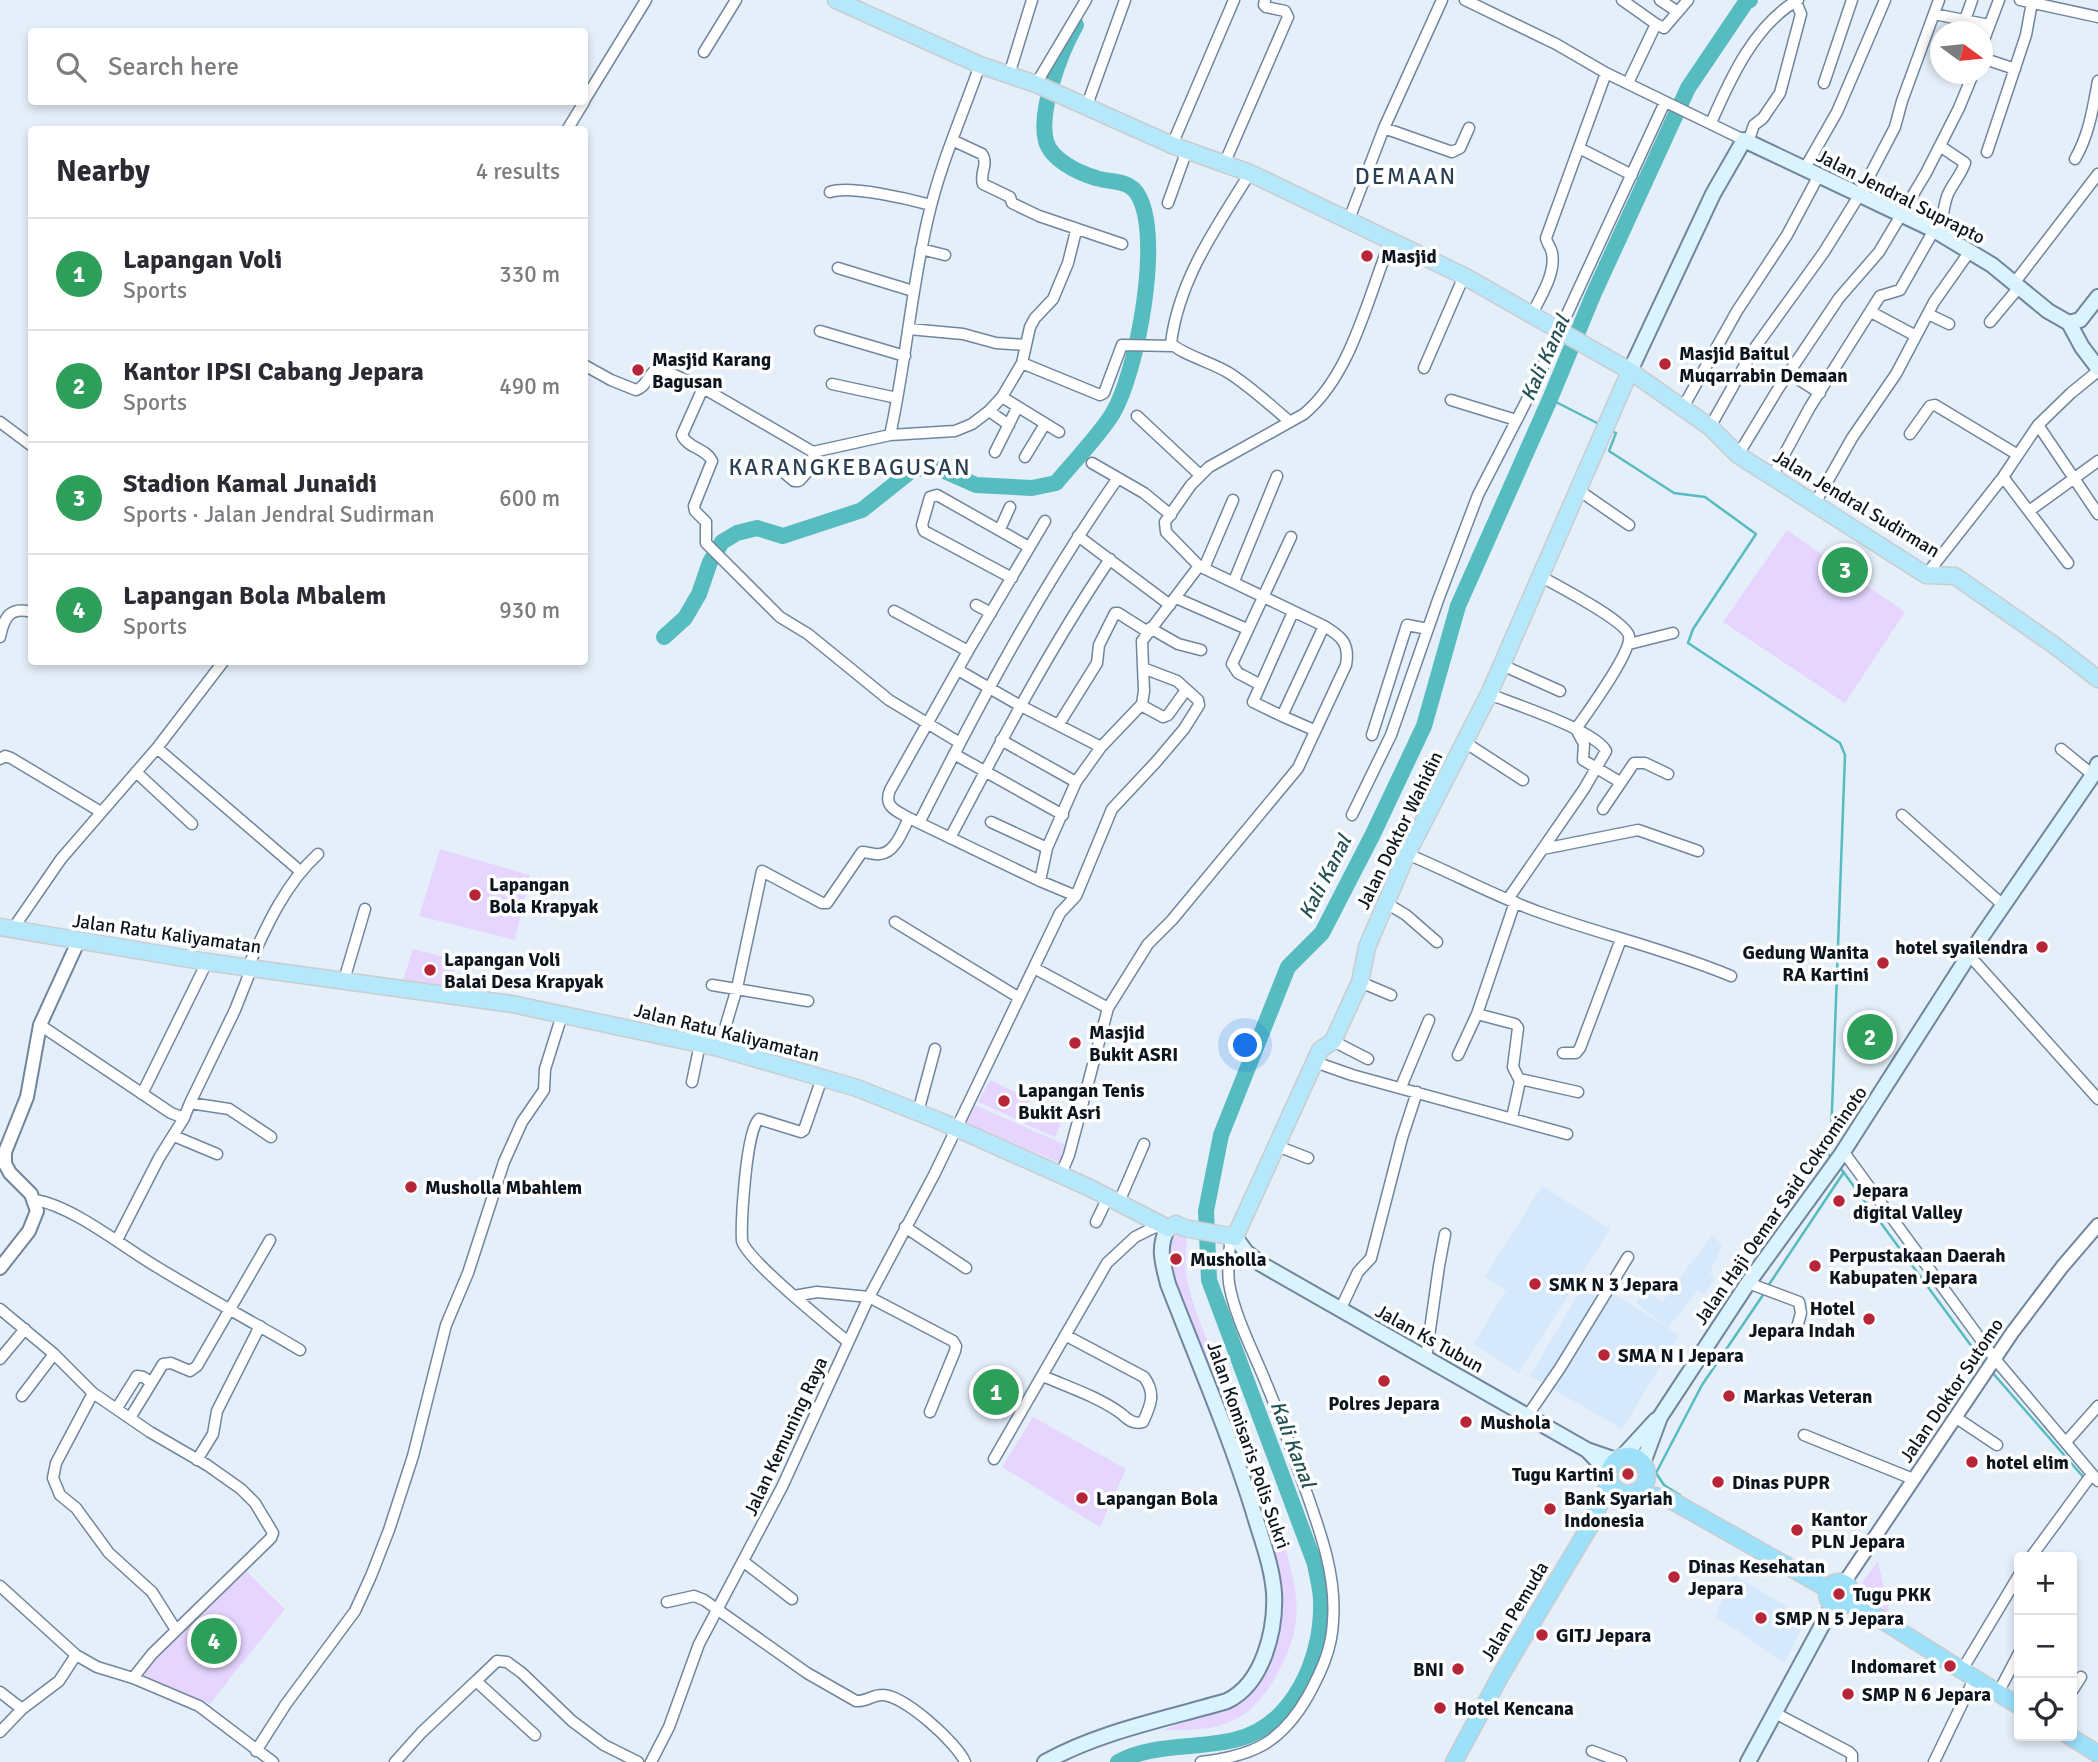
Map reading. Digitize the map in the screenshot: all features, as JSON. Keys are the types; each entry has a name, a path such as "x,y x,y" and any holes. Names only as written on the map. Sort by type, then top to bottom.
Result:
{"highway":[{"path":"1669,1499 1644,1467 1630,1456 1619,1476 1669,1499 1828,1589"},
{"name":"Jalan Pemuda","path":"1454,1762 1508,1662 1619,1476 1644,1483 1644,1467"},
{"path":"1835,1583 1844,1583 1850,1590 1850,1600 1843,1606 1833,1605 1827,1598 1828,1589 1835,1583"},
{"path":"1850,1600 2014,1703"},
{"path":"2077,1741 2098,1754"}],"main road":[{"name":"Jalan Jendral Sudirman","path":"836,0 980,65 1065,95 1179,148 1225,162 1464,276 1630,371 1710,427 1738,455 1926,575 1955,576 2098,679"},
{"name":"Jalan Jendral Suprapto","path":"1746,141 1902,214 1970,251 2017,284 2048,311 2069,323"},
{"path":"1630,371 1713,194 1746,141"},
{"path":"2098,297 2080,320 2069,323 2098,369"},
{"name":"Jalan Doktor Wahidin","path":"1231,1236 1277,1146 1320,1050 1333,1041 1360,982 1367,947 1407,854 1489,694 1630,371"},
{"name":"Jalan Haji Oemar Said Cokrominoto","path":"1644,1467 1660,1417 1760,1288 1830,1170 1969,955 2096,771"},
{"name":"Jalan Ratu Kaliyamatan","path":"6,928 207,962 512,1004 719,1048 857,1088 918,1112 1061,1174 1171,1226 1231,1236"},
{"name":"Jalan Komisaris Polis Sukri","path":"1045,1762 1066,1758 1109,1734 1237,1696 1253,1677 1272,1626 1274,1595 1269,1563 1239,1466 1168,1284 1161,1247 1163,1237 1171,1226"},
{"name":"Jalan Ks Tubun","path":"1231,1236 1261,1264 1528,1415 1587,1450 1619,1476"},
{"path":"1619,1476 1660,1417"},
{"path":"1748,1762 1833,1605"}],"street":[{"path":"588,94 646,0"},
{"path":"704,52 736,0"},
{"path":"1009,75 1032,0"},
{"path":"1039,85 1086,0"},
{"path":"1087,105 1125,0"},
{"path":"1168,203 1179,148 1234,0"},
{"path":"1225,162 1288,17 1285,11 1266,7 1265,0"},
{"path":"1348,222 1384,128 1442,0"},
{"name":"Jalan Jendral Suprapto","path":"1465,0 1556,44 1605,73 1746,141"},
{"path":"1622,0 1664,27 1688,0"},
{"path":"1660,0 1678,12"},
{"path":"1824,83 1852,0"},
{"path":"1805,168 1837,112 1885,0"},
{"path":"1710,427 1754,349 1830,244 1860,194 1895,127 1940,0"},
{"path":"1965,20 1972,0"},
{"path":"1991,21 1999,0"},
{"path":"2021,0 2098,17"},
{"path":"1708,122 1736,68 1772,19 1780,10 1797,1 1801,13 1780,93 1763,118 1754,125 1746,141"},
{"path":"1987,152 2015,69 2032,2"},
{"path":"1934,14 1970,21"},
{"path":"1628,83 1656,24"},
{"path":"1993,61 2015,69"},
{"path":"890,435 905,356 913,291 931,205 980,65"},
{"path":"1532,314 1553,263 1553,255 1546,238 1605,73"},
{"path":"2075,159 2084,144 2090,125 2098,80"},
{"path":"1738,455 1839,298 1879,252 1940,146 1968,84"},
{"path":"1352,815 1386,747 1478,495 1562,331 1632,175 1669,104"},
{"path":"569,126 582,105"},
{"path":"1384,128 1452,152 1460,148 1469,128"},
{"path":"952,140 982,154 985,159 981,180 983,184 1004,193 1010,197 1012,203 1076,231 1122,244"},
{"path":"1772,477 1810,407 1880,296 1900,290 1936,232 1947,204 1946,198 1965,163 1940,146"},
{"path":"1579,148 1632,175"},
{"path":"1173,346 1172,336 1197,257 1250,173"},
{"path":"1990,322 2098,174"},
{"path":"1682,409 1737,311 1787,235 1819,175"},
{"path":"830,192 849,189 905,197 931,205"},
{"path":"588,367 636,390 642,388 653,371 659,368 703,388 813,452 890,435 955,431 972,424 1002,397 1022,363 1030,327 1053,299 1068,263 1076,231"},
{"path":"1061,1174 1069,1155 1108,1008 1148,944 1172,920 1295,772 1348,658 1343,639 1324,626 1201,567 1166,532 1165,522 1209,467 1304,414 1318,403 1353,341 1391,240"},
{"path":"921,249 945,255"},
{"path":"1814,505 1852,438 1896,374 1928,314 1970,251"},
{"path":"838,268 913,291"},
{"path":"1424,368 1464,276"},
{"path":"1871,312 1916,336"},
{"path":"1928,314 1949,324"},
{"path":"909,329 962,334 996,342 1026,345"},
{"path":"820,331 905,356"},
{"path":"1022,363 1100,395 1104,393 1121,347 1173,346 1229,373 1289,421"},
{"path":"1926,575 2003,477 2038,425 2098,369"},
{"path":"1790,374 1820,393"},
{"path":"832,384 897,398"},
{"path":"703,388 682,435 685,441 708,454 712,461 694,506 696,513 706,521 705,539 709,547 780,617 808,634 889,700 960,743"},
{"path":"1002,397 1059,432"},
{"path":"1451,400 1516,419"},
{"path":"1910,434 1930,406 1935,405 2018,455"},
{"path":"995,452 1017,408"},
{"path":"989,411 1009,425"},
{"path":"1136,416 1200,475"},
{"path":"0,422 28,443"},
{"path":"1025,457 1045,424"},
{"path":"2038,425 2098,514"},
{"path":"782,471 794,481 799,481 812,466 813,452"},
{"path":"2029,511 2098,461"},
{"path":"1092,463 1144,493 1171,515"},
{"path":"1234,581 1277,476"},
{"path":"2003,477 2068,563"},
{"path":"719,1048 737,988 762,871 822,903 827,903 862,852 879,854 892,847 914,821 1078,537 1118,478"},
{"path":"1577,489 1629,525"},
{"path":"1012,578 926,532 922,525 930,497 935,495 1029,547"},
{"path":"1040,881 1047,848 1076,782 1101,747 1141,705 1144,697 1141,644 1149,630 1201,567 1233,500"},
{"path":"1000,530 1010,507"},
{"path":"1045,521 968,651 888,797 890,807 914,821 1076,896"},
{"path":"1078,537 1173,601 1247,629"},
{"path":"1259,684 1238,673 1232,666 1291,537"},
{"path":"950,838 1019,705 1064,628 1110,559"},
{"path":"1540,576 1590,604 1627,630 1629,643 1625,654 1576,729"},
{"path":"975,605 991,613"},
{"path":"0,637 6,617 17,610 28,611"},
{"path":"894,611 968,651"},
{"path":"1293,612 1259,684 1253,703 1314,730"},
{"path":"1059,724 1097,663 1099,645 1115,613 1178,644 1201,650"},
{"path":"1372,735 1406,625 1428,629"},
{"path":"1282,716 1324,626"},
{"path":"1629,643 1673,633"},
{"path":"6,928 61,859 157,748 221,665"},
{"path":"1502,665 1560,691"},
{"path":"1141,705 1163,717 1168,715 1186,690 1177,681 1143,668"},
{"path":"958,670 1101,747"},
{"name":"Jalan Kemuning Raya","path":"650,1762 669,1727 699,1644 744,1562 869,1297 957,1128 1060,913 1076,896 1112,809 1156,762 1198,710 1199,701 1186,690"},
{"path":"1458,1055 1477,1014 1511,900 1606,755 1606,749 1576,729 1489,694"},
{"path":"1576,729 1584,744 1583,759 1620,782"},
{"path":"1001,740 1076,782"},
{"path":"1466,743 1523,780"},
{"path":"157,748 300,871"},
{"path":"2061,749 2096,771"},
{"path":"954,754 1063,815"},
{"path":"0,759 5,756 10,758 102,812"},
{"path":"1603,809 1634,763 1645,763 1668,774"},
{"path":"136,772 192,824"},
{"path":"1902,815 2003,905"},
{"path":"991,822 1047,848"},
{"path":"1543,849 1638,830 1698,851"},
{"path":"117,1240 159,1158 184,1118 275,912 300,871 318,854"},
{"path":"1407,854 1511,900 1621,939 1679,955 1731,976"},
{"path":"1386,903 1406,915 1437,942"},
{"path":"344,980 365,909"},
{"path":"895,922 1018,997"},
{"path":"1563,1053 1576,1053 1580,1048 1621,939"},
{"path":"78,942 40,1025 27,1097 4,1158 5,1164 35,1200 54,1206 117,1240 229,1311 261,1326 300,1350"},
{"path":"1969,955 2098,1099"},
{"path":"142,1094 207,962"},
{"path":"1034,968 1108,1008"},
{"path":"1360,982 1391,995"},
{"path":"712,985 808,1001"},
{"path":"256,1751 293,1695 355,1611 372,1576 390,1531 413,1455 446,1325 468,1273 504,1162 522,1122 544,1090 545,1069 562,1014"},
{"path":"1477,1014 1517,1026 1513,1066 1520,1079 1512,1118"},
{"path":"1401,1087 1429,1020"},
{"path":"40,1025 171,1113 184,1118"},
{"path":"1333,1041 1368,1059"},
{"path":"692,1082 700,1044"},
{"path":"918,1112 935,1049"},
{"path":"1315,1062 1567,1134"},
{"path":"822,1078 804,1130 798,1132 757,1120 752,1128 747,1160 743,1244 748,1253 794,1296 848,1342"},
{"path":"1520,1079 1578,1092"},
{"path":"1340,1310 1358,1272 1371,1258 1402,1138 1417,1092"},
{"path":"190,1103 229,1109 271,1136"},
{"path":"174,1136 217,1154"},
{"path":"1097,1222 1113,1200 1144,1144"},
{"path":"1277,1146 1308,1158"},
{"path":"1842,1153 1993,1362 2095,1477 2035,1552"},
{"path":"0,1268 35,1221 35,1200"},
{"name":"Jalan Doktor Sutomo","path":"1844,1583 1993,1362 2062,1267 2098,1225"},
{"path":"994,1459 1107,1263 1135,1237 1171,1226"},
{"path":"905,1227 967,1268"},
{"path":"1426,1357 1438,1266 1446,1234"},
{"path":"1201,1762 1244,1755 1263,1746 1282,1730 1304,1702 1319,1676 1328,1653 1333,1623 1329,1571 1323,1541 1285,1429 1251,1348 1230,1288 1228,1260 1231,1236"},
{"path":"130,1418 160,1367 167,1363 185,1370 194,1370 270,1240"},
{"path":"1528,1415 1628,1257"},
{"path":"1760,1288 1799,1303 1801,1313 1796,1331"},
{"path":"794,1296 817,1292 869,1297 953,1341 956,1346 930,1412"},
{"path":"0,1309 54,1354 93,1393 249,1495 273,1535 152,1654 133,1678"},
{"path":"197,1460 212,1434 216,1410 261,1326"},
{"path":"0,1359 25,1329"},
{"path":"1043,1376 1102,1402 1131,1422 1143,1422 1152,1398 1150,1385 1144,1377 1065,1335"},
{"path":"22,1396 54,1354"},
{"path":"117,1408 137,1376 151,1382"},
{"path":"93,1393 56,1463 53,1478 55,1486 60,1495 76,1508 109,1553 152,1592 176,1630"},
{"path":"2066,1442 2098,1406"},
{"path":"1955,1417 1997,1445"},
{"path":"1804,1435 1913,1479"},
{"path":"744,1562 792,1599"},
{"path":"1934,1762 1968,1675 2014,1585"},
{"path":"0,1586 76,1655 97,1667 133,1678 189,1701 214,1716 256,1751 274,1762"},
{"path":"667,1602 694,1596 704,1600 807,1673 856,1701 885,1695 913,1710 948,1738 965,1762"},
{"path":"0,1732 22,1709 59,1681 76,1655"},
{"path":"395,1762 421,1733 497,1661 507,1662 522,1673 572,1721 604,1745 638,1762"},
{"path":"1998,1693 2014,1663"},
{"path":"2077,1683 2081,1677"},
{"path":"476,1681 535,1735"},
{"path":"0,1692 22,1709"},
{"path":"1775,1713 1849,1752 1852,1762"},
{"path":"1592,1751 1620,1762"}],"shaded area":[{"path":"1787,530 1905,612 1845,703 1723,622"},
{"name":"Lapangan Bola Krapyak","path":"440,849 530,875 515,940 419,916"},
{"name":"Lapangan Voli Balai Desa Krapyak","path":"413,949 456,960 449,989 403,980"},
{"name":"Lapangan Tenis Bukit Asri","path":"990,1080 1030,1099 1018,1120 978,1102"},
{"path":"973,1104 1068,1146 1061,1163 964,1123"},
{"path":"1033,1105 1063,1120 1055,1137 1023,1123"},
{"name":"SMK N 3 Jepara","path":"1542,1186 1610,1229 1519,1373 1473,1344 1506,1291 1485,1277"},
{"path":"1177,1233 1187,1233 1185,1270 1190,1294 1262,1471 1289,1560 1297,1612 1295,1630 1285,1658 1275,1678 1253,1707 1228,1723 1214,1727 1163,1730 1195,1717 1225,1711 1243,1699 1280,1590 1277,1564 1248,1467 1231,1432 1171,1270 1170,1251"},
{"path":"1712,1235 1722,1245 1710,1273 1715,1279 1705,1294 1698,1290 1668,1328 1636,1303 1644,1288 1662,1302"},
{"name":"SMA N I Jepara","path":"1588,1277 1679,1335 1622,1429 1530,1376"},
{"path":"986,1365 1023,1387 1004,1420 968,1397"},
{"name":"Lapangan Bola","path":"1033,1417 1126,1469 1100,1527 1002,1467"},
{"path":"1878,1561 1894,1634 1859,1609 1859,1587"},
{"path":"241,1566 285,1609 210,1704 138,1673"},
{"name":"SMP N 5 Jepara","path":"1733,1574 1807,1619 1784,1663 1715,1617"}],"waterway":[{"name":"Kali Kanal","path":"1118,1762 1160,1749 1220,1743 1255,1733 1273,1721 1288,1705 1310,1667 1320,1623 1321,1596 1315,1564 1209,1280 1206,1211 1221,1135 1288,967 1322,933 1424,726 1458,606 1594,293 1688,88 1746,2 1750,0"},
{"path":"664,637 685,618 722,542 737,533 757,528 783,536 862,510 911,471 925,467 942,470 976,485 1032,488 1056,483 1107,422 1122,394 1131,368 1144,304 1148,241 1145,215 1138,195 1130,186 1096,178 1074,169 1060,160 1046,141 1045,114 1052,82 1076,25"},
{"path":"1550,399 1601,425"},
{"path":"1610,430 1616,433 1609,451 1674,493 1705,497 1756,534 1693,629 1688,643 1840,743 1845,755 1831,1137 1826,1152 1832,1158"},
{"path":"1839,1166 1986,1366"},
{"path":"1768,1286 1844,1172"},
{"path":"1680,1495 1664,1485 1656,1473 1702,1385 1765,1292"},
{"path":"1991,1371 2085,1479"}],"place":[{"name":"Masjid","path":"1367,256"},
{"name":"Masjid Baitul Muqarrabin Demaan","path":"1665,364"},
{"name":"Masjid Karang Bagusan","path":"638,370"},
{"name":"Stadion Kamal Junaidi","path":"1845,570"},
{"name":"Lapangan Bola Krapyak","path":"475,895"},
{"name":"hotel syailendra","path":"2042,947"},
{"name":"Gedung Wanita RA Kartini","path":"1883,963"},
{"name":"Lapangan Voli Balai Desa Krapyak","path":"430,970"},
{"name":"Kantor IPSI Cabang Jepara","path":"1870,1037"},
{"name":"Masjid Bukit ASRI","path":"1075,1043"},
{"name":"Lapangan Tenis Bukit Asri","path":"1004,1101"},
{"name":"Musholla Mbahlem","path":"411,1187"},
{"name":"Jepara digital Valley","path":"1839,1201"},
{"name":"Musholla","path":"1176,1259"},
{"name":"Perpustakaan Daerah Kabupaten Jepara","path":"1815,1266"},
{"name":"SMK N 3 Jepara","path":"1535,1284"},
{"name":"Hotel Jepara Indah","path":"1869,1319"},
{"name":"SMA N I Jepara","path":"1604,1355"},
{"name":"Polres Jepara","path":"1384,1381"},
{"name":"Lapangan Voli","path":"996,1392"},
{"name":"Markas Veteran","path":"1729,1396"},
{"name":"Mushola","path":"1466,1422"},
{"name":"hotel elim","path":"1972,1462"},
{"name":"Tugu Kartini","path":"1628,1474"},
{"name":"Dinas PUPR","path":"1718,1482"},
{"name":"Lapangan Bola","path":"1082,1498"},
{"name":"Bank Syariah Indonesia","path":"1550,1509"},
{"name":"Kantor PLN Jepara","path":"1797,1530"},
{"name":"Dinas Kesehatan Jepara","path":"1674,1577"},
{"name":"Tugu PKK","path":"1839,1594"},
{"name":"SMP N 5 Jepara","path":"1761,1618"},
{"name":"GITJ Jepara","path":"1542,1635"},
{"name":"Lapangan Bola Mbalem","path":"214,1641"},
{"name":"Indomaret","path":"1950,1666"},
{"name":"BNI","path":"1458,1669"},
{"name":"SMP N 6 Jepara","path":"1848,1694"},
{"name":"Hotel Kencana","path":"1440,1708"}],"district":[{"name":"DEMAAN","path":"1406,176"},
{"name":"KARANGKEBAGUSAN","path":"850,467"}]}
